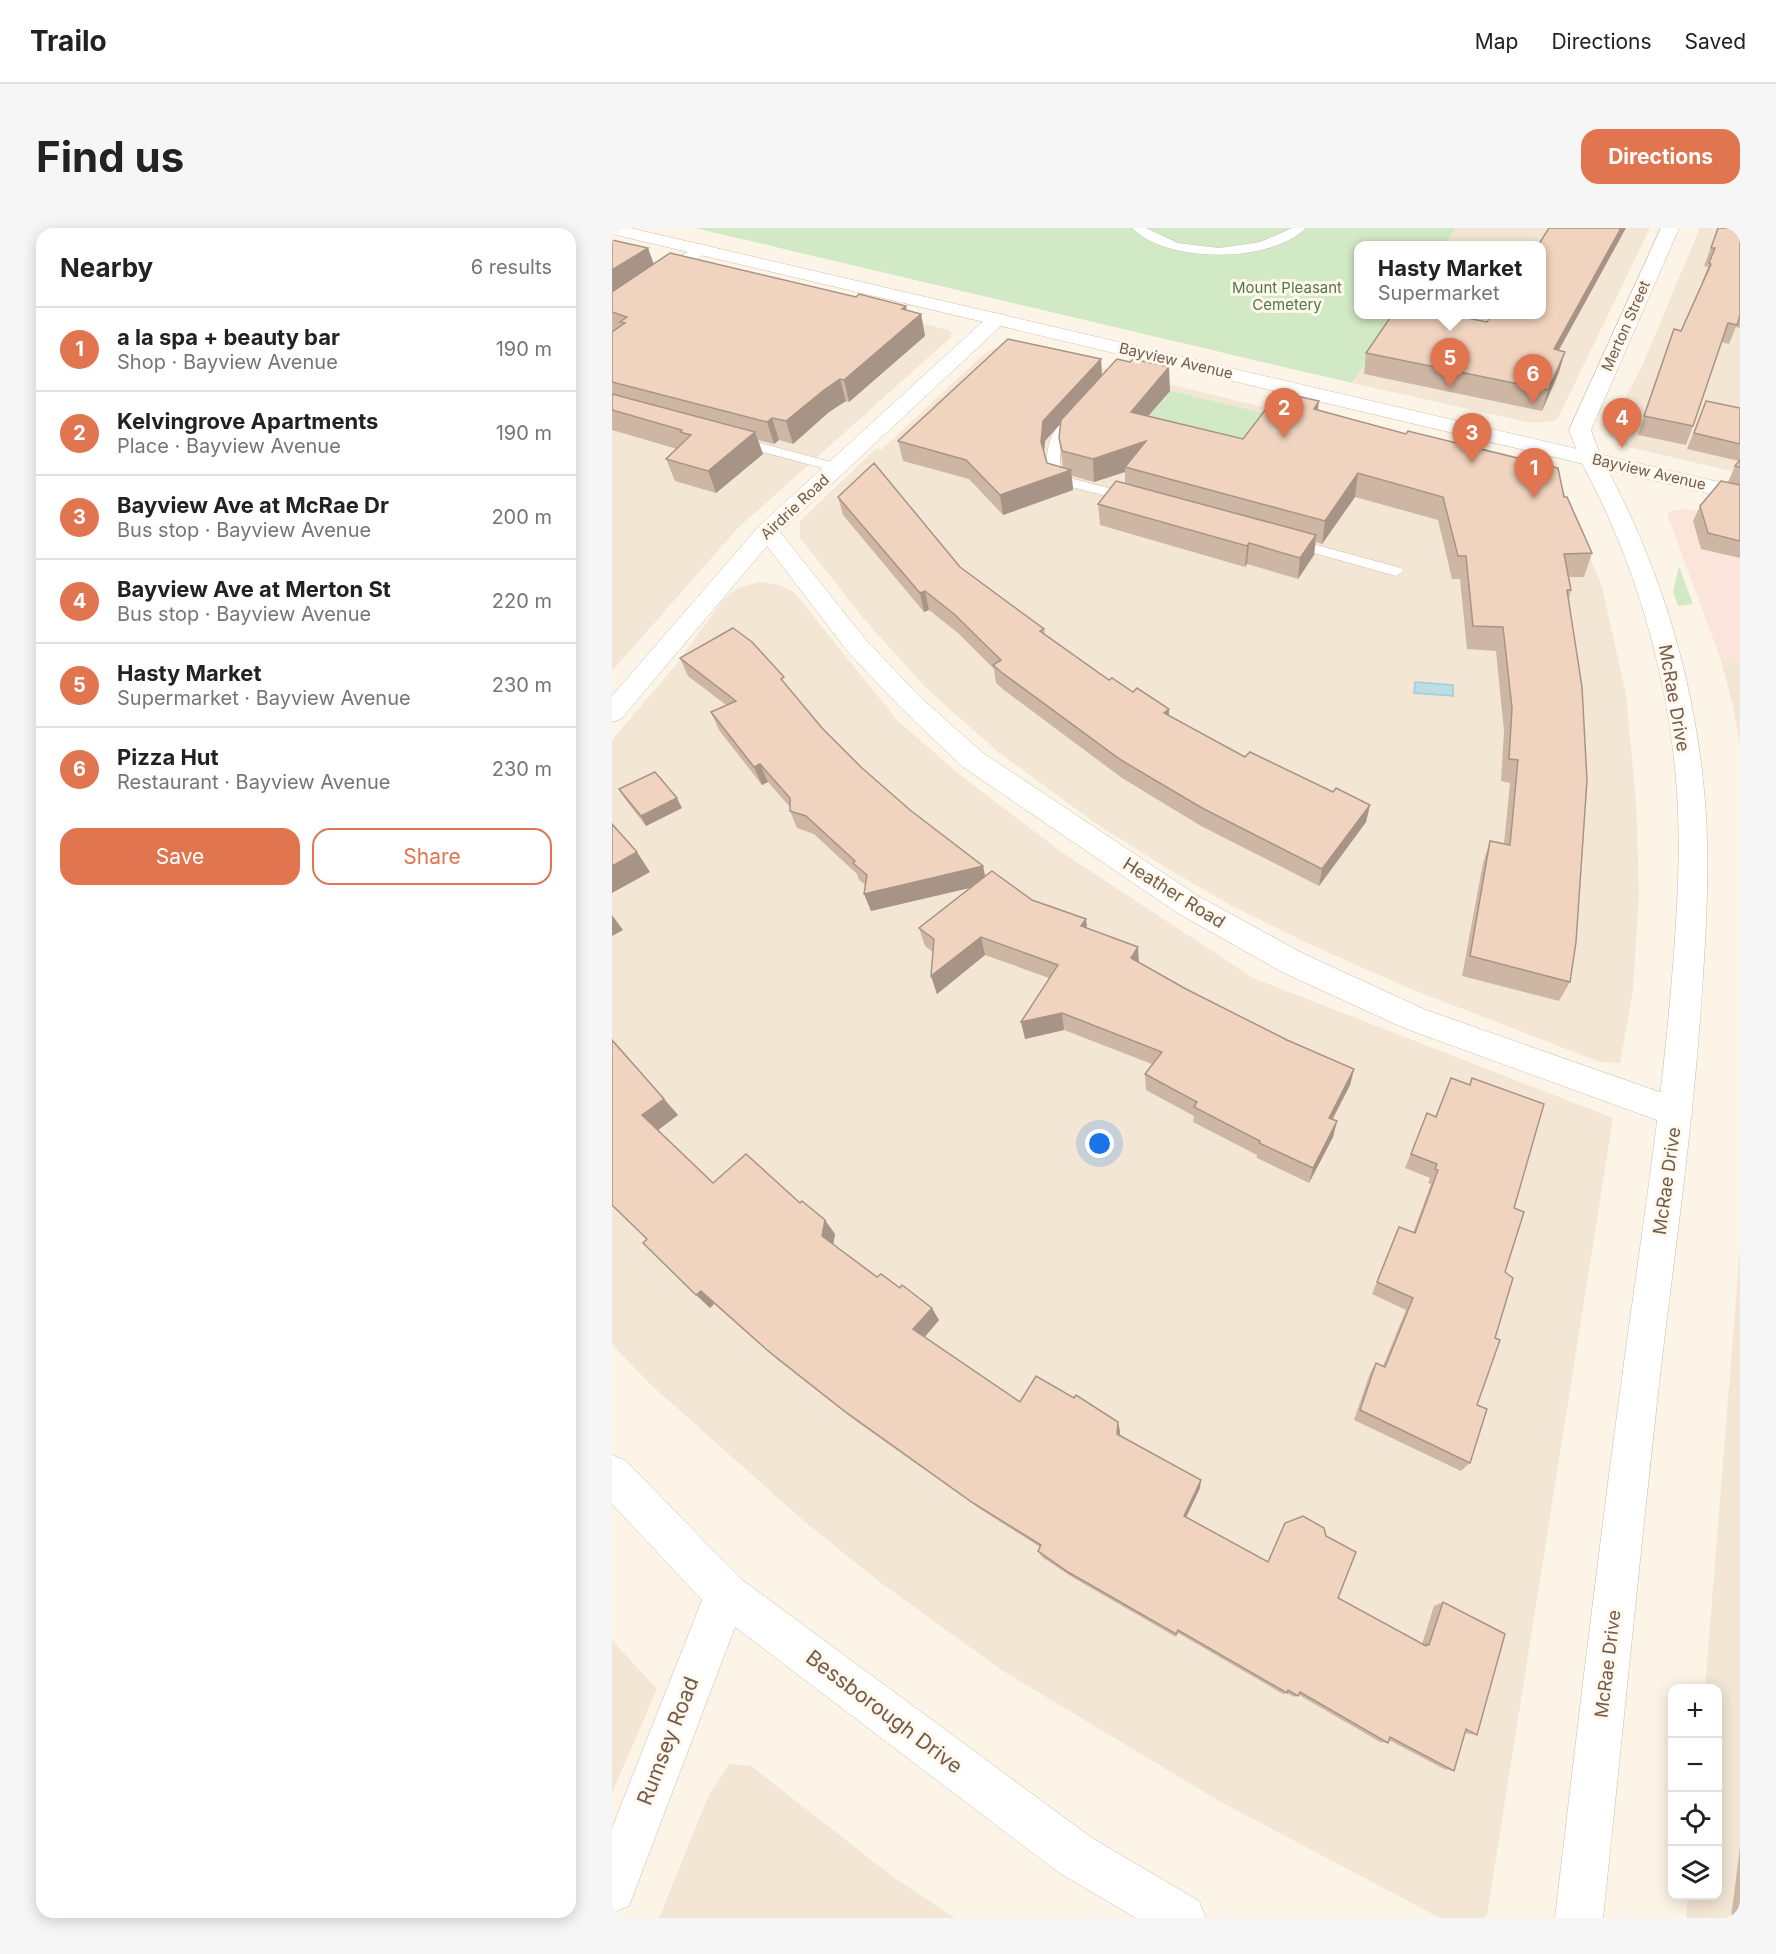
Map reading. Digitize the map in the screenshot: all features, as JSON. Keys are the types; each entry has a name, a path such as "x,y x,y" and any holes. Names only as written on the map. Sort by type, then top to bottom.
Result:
{"street":[{"name":"Merton Street","path":"1590,458 1580,429 1670,228"},
{"name":"Bayview Avenue","path":"612,229 1740,494"},
{"path":"612,308 700,249"},
{"name":"Airdrie Road","path":"612,713 767,531 997,319"},
{"name":"McRae Drive","path":"1579,1918 1640,1386 1676,1112 1690,931 1691,795 1675,683 1639,555 1616,503 1590,458"},
{"name":"Heather Road","path":"767,531 857,646 910,702 973,760 1187,904 1293,963 1416,1019 1676,1112"},
{"name":"Bessborough Drive","path":"612,1475 726,1594 1075,1855 1182,1918"},
{"name":"Rumsey Road","path":"612,1889 726,1594"}],"lane":[{"path":"1138,228 1161,242 1221,250 1269,244 1300,228"},
{"path":"1121,369 1136,352"},
{"path":"1085,408 1054,441 1052,462 1056,479 1153,504"},
{"path":"715,435 837,468"},
{"path":"1275,538 1396,571"}],"shaded area":[{"path":"1456,228 1650,228 1558,418 1553,421 1532,423 1352,383 1395,319 1546,319 1546,241 1447,241"},
{"path":"1700,228 1740,228 1740,473 1628,447 1611,438 1608,432 1642,366"},
{"path":"708,272 949,330 952,334 738,528 612,671 612,327"},
{"path":"1008,345 1559,479 1602,587 1626,694 1636,802 1639,893 1633,990 1620,1063 1600,1062 1411,989 1309,944 1230,905 1160,864 1095,823 997,751 926,688 864,619 800,538 800,521 877,448 881,450 984,354 996,347"},
{"path":"1688,509 1740,521 1740,661 1721,660 1667,514 1670,511"},
{"path":"759,582 780,585 794,592 897,720 960,775 1060,851 1253,978 1613,1118 1487,1915 1484,1918 1440,1918 1219,1801 1003,1671 881,1583 804,1521 651,1385 612,1344 612,740 675,666 723,600 738,588"},
{"path":"1721,660 1740,661 1740,744 1733,707"},
{"path":"1740,1249 1740,1918 1686,1918 1688,1900 1722,1900 1722,1684 1705,1684"},
{"path":"612,1640 657,1689 612,1793"},
{"path":"729,1764 751,1766 892,1876 955,1918 659,1918 708,1797"}],"green space":[{"name":"Mount Pleasant Cemetery","path":"695,228 1456,228 1447,241 1354,241 1354,319 1395,319 1352,383"},
{"path":"1171,391 1275,416 1241,461 1134,434"},
{"path":"1679,566 1693,604 1678,606 1673,592"}],"water":[{"path":"1415,682 1453,685 1453,696 1414,693"}],"building":[{"path":"1549,228 1621,228 1554,349 1565,352 1548,390 1366,353 1389,319 1472,319 1487,322 1489,319 1546,319 1546,241 1541,241"},
{"path":"1718,228 1740,228 1740,315 1737,325 1728,323 1693,426 1644,416 1674,329 1681,331 1711,264 1709,263 1715,248 1711,248"},
{"path":"612,240 648,248 612,270"},
{"path":"670,253 856,297 859,294 906,306 902,309 921,314 844,380 840,379 824,390 786,421 772,418 767,422 612,382 612,332 625,323 620,322 627,317 612,312 612,292"},
{"path":"1008,339 1101,359 1043,421 1041,442 1047,463 1071,470 1000,495 966,460 898,441"},
{"path":"1117,359 1130,362 1133,359 1169,367 1131,412 1243,439 1279,392 1319,401 1314,409 1406,434 1408,431 1558,468 1564,497 1567,497 1592,553 1564,554 1571,590 1567,590 1582,687 1587,780 1576,942 1570,982 1470,956 1490,841 1510,845 1518,760 1509,759 1512,708 1503,627 1473,626 1466,556 1458,556 1443,497 1358,473 1325,521 1125,467 1146,441 1093,459 1062,451 1059,438 1061,420"},
{"path":"612,394 755,432 708,471 666,459 691,435 680,432 682,430 612,410"},
{"path":"1706,401 1740,408 1740,444 1694,433"},
{"path":"874,463 960,567 1044,629 1040,631 1109,680 1112,678 1133,692 1137,688 1169,709 1164,713 1245,757 1250,752 1333,792 1336,788 1370,805 1322,869 1202,808 1121,760 993,665 1001,660 954,614 925,591 920,593 838,497"},
{"path":"1116,481 1316,535 1300,558 1249,543 1247,546 1098,504"},
{"path":"1721,481 1740,485 1740,541 1708,533 1700,506"},
{"path":"733,628 752,642 784,677 781,679 822,728 862,768 910,810 983,866 864,894 867,875 806,816 790,811 790,798 760,764 754,767 711,712 736,701 680,658"},
{"path":"655,772 677,798 641,816 619,789"},
{"path":"612,824 637,852 612,866"},
{"path":"992,871 1032,900 1086,919 1081,926 1138,947 1131,958 1186,989 1287,1040 1354,1069 1329,1118 1337,1121 1313,1168 1259,1143 1260,1141 1194,1107 1197,1102 1145,1074 1162,1052 1062,1013 1021,1022 1058,965 981,937 931,976 934,939 919,928"},
{"path":"612,1040 664,1099 642,1115 713,1183 746,1154 800,1203 802,1201 825,1220 822,1236 877,1277 881,1274 900,1288 902,1285 932,1308 913,1329 1020,1402 1036,1376 1074,1398 1076,1395 1118,1422 1117,1434 1201,1480 1184,1516 1268,1562 1285,1523 1303,1516 1324,1528 1326,1536 1356,1552 1338,1598 1426,1646 1429,1645 1443,1602 1505,1634 1477,1735 1466,1729 1454,1771 1390,1737 1388,1743 1300,1692 1298,1696 1288,1690 1287,1693 1178,1630 1176,1634 1068,1572 1038,1551 1041,1545 973,1503 843,1410 767,1350 701,1291 696,1295 643,1243 647,1239 612,1205"},
{"path":"1451,1078 1470,1085 1472,1078 1544,1104 1514,1208 1524,1212 1505,1272 1513,1278 1495,1338 1500,1340 1477,1405 1487,1409 1470,1463 1360,1410 1376,1363 1385,1367 1413,1298 1377,1282 1399,1227 1415,1233 1438,1170 1435,1169 1437,1164 1411,1154 1427,1113 1436,1117"}],"place":[{"name":"Hasty Market","path":"1450,388"},
{"name":"Pizza Hut","path":"1533,404"},
{"name":"Kelvingrove Apartments","path":"1284,438"},
{"name":"Bayview Ave at Merton St","path":"1622,448"},
{"name":"Bayview Ave at McRae Dr","path":"1472,463"},
{"name":"a la spa + beauty bar","path":"1534,498"}]}
